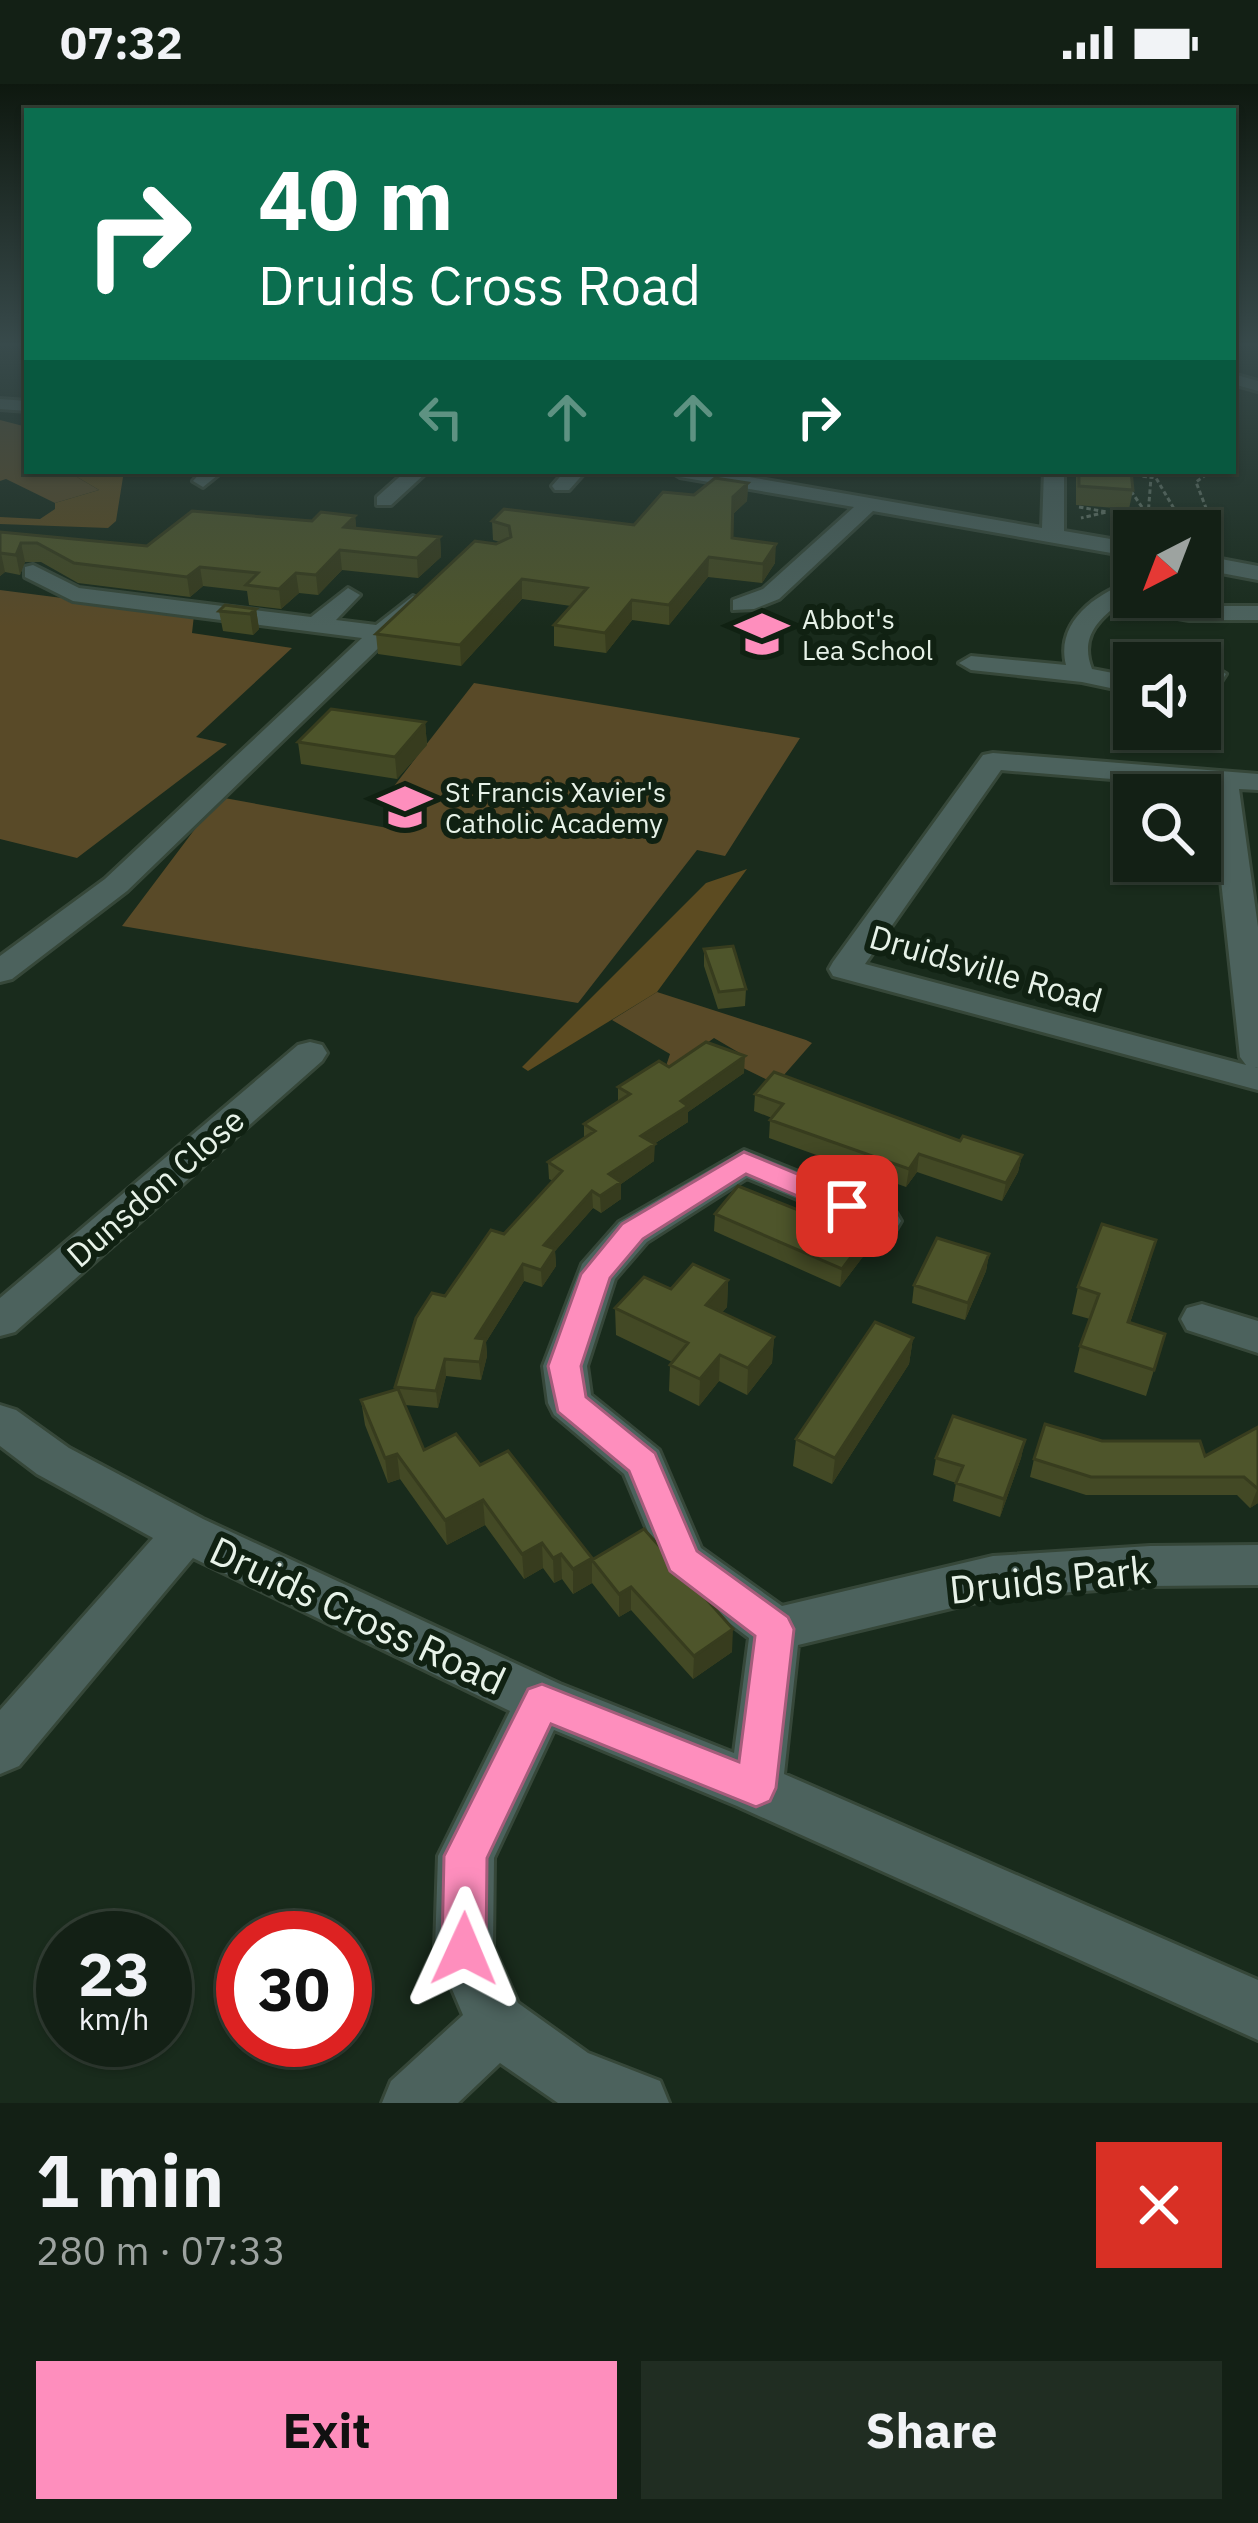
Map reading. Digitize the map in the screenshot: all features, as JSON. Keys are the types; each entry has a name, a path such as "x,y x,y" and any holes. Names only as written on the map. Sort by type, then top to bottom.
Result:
{"street":[{"path":"384,501 415,474"},
{"path":"698,474 1113,546"},
{"path":"816,494 836,474"},
{"path":"1053,536 1065,501 1055,474"},
{"path":"741,605 781,591 803,561 844,530 869,503"},
{"path":"1221,566 1258,573"},
{"path":"33,572 73,594 380,634"},
{"path":"0,972 116,885 440,577"},
{"path":"317,626 348,595"},
{"path":"1082,674 1075,637 1082,622 1113,601"},
{"path":"1221,614 1258,613"},
{"path":"971,662 1113,681"},
{"name":"Druidsville Road","path":"1258,782 993,761 845,969 1258,1079"},
{"path":"1224,779 1258,1058"},
{"name":"Dunsdon Close","path":"0,1322 310,1053"},
{"path":"756,1788 775,1629 683,1561 643,1463 570,1403 565,1366 596,1274 633,1232 726,1153 881,1221"},
{"path":"1202,1319 1258,1337"},
{"name":"Druids Cross Road","path":"0,1422 53,1461 186,1533 542,1702 756,1788 1258,2010"},
{"path":"0,1749 186,1533"},
{"name":"Druids Park","path":"775,1629 993,1577 1150,1566 1258,1565"},
{"path":"542,1702 466,1856 464,1949 497,2024 569,2077 638,2103"},
{"path":"413,2103 497,2024"}],"path":[{"path":"1205,510 1196,482 1207,474"},
{"path":"1128,476 1156,478 1175,510"},
{"path":"1131,491 1148,516 1151,477"},
{"path":"1065,501 1107,512 1073,520 1099,522"}],"shaded area":[{"path":"0,438 24,438 24,474 72,474 99,490 55,503 6,479 0,481"},
{"path":"72,474 124,474 116,521 108,528 0,524 0,517 40,519 55,509 55,503 99,490"},
{"path":"0,590 194,615 192,633 292,648 196,737 227,744 77,858 0,839"},
{"path":"474,683 800,738 725,856 697,850 578,1003 122,926 219,797 393,829 384,799"},
{"path":"747,869 657,992 528,1071 522,1067 706,883"},
{"path":"657,992 812,1043 776,1084 733,1063 743,1055 714,1038 663,1075 670,1054 612,1020"}],"building":[{"path":"1079,474 1131,474 1133,490 1079,486"},
{"path":"715,478 748,483 733,497 732,538 776,544 763,564 709,557 669,605 632,600 605,633 554,625 587,588 522,579 460,645 376,634 475,541 496,544 511,537 509,526 492,521 504,509 634,525 663,492 694,495"},
{"path":"192,511 312,521 321,512 355,516 344,527 440,537 417,558 340,550 316,575 296,573 279,589 246,585 258,573 200,567 187,577 74,563 37,543 21,543 16,555 0,553 0,532 147,546"},
{"path":"225,605 256,609 250,614 219,611"},
{"path":"331,709 425,722 395,757 298,742"},
{"path":"733,946 746,989 719,992 704,949"},
{"path":"706,1042 745,1056 681,1101 688,1106 641,1136 655,1144 609,1174 621,1182 600,1196 592,1191 544,1245 555,1249 541,1270 523,1264 476,1338 485,1339 480,1362 445,1359 436,1391 395,1387 416,1318 432,1293 445,1296 491,1230 504,1234 562,1171 548,1162 595,1131 584,1124 630,1094 618,1087 659,1061 669,1067"},
{"path":"774,1072 960,1141 963,1136 1022,1155 1006,1183 919,1154 909,1169 770,1120 783,1104 755,1094"},
{"path":"738,1186 803,1212 810,1203 837,1213 831,1221 867,1236 842,1269 715,1214"},
{"path":"1102,1224 1156,1240 1128,1322 1165,1334 1154,1370 1080,1346 1099,1294 1078,1287"},
{"path":"937,1238 989,1254 968,1303 914,1285"},
{"path":"693,1264 728,1280 706,1305 774,1337 748,1368 720,1355 700,1379 670,1365 688,1343 615,1308 644,1277 671,1289"},
{"path":"875,1322 913,1338 835,1458 796,1439"},
{"path":"398,1389 424,1450 456,1434 480,1465 508,1451 592,1558 573,1569 561,1554 553,1558 542,1543 522,1554 483,1500 445,1520 397,1454 385,1458 361,1400"},
{"path":"953,1416 1025,1440 1004,1499 956,1483 963,1466 936,1458"},
{"path":"1045,1424 1102,1441 1200,1441 1205,1456 1258,1427 1258,1489 1244,1477 1091,1477 1034,1459"},
{"path":"644,1529 733,1629 694,1656 631,1587 619,1594 592,1560"}],"place":[{"name":"Abbot's Lea School","path":"762,634"},
{"name":"St Francis Xavier's Catholic Academy","path":"405,807"}],"route":[{"path":"464,1949 466,1856 542,1702 756,1788 775,1629 683,1561 643,1463 570,1403 565,1366 596,1274 633,1232 744,1162 847,1206"}]}
